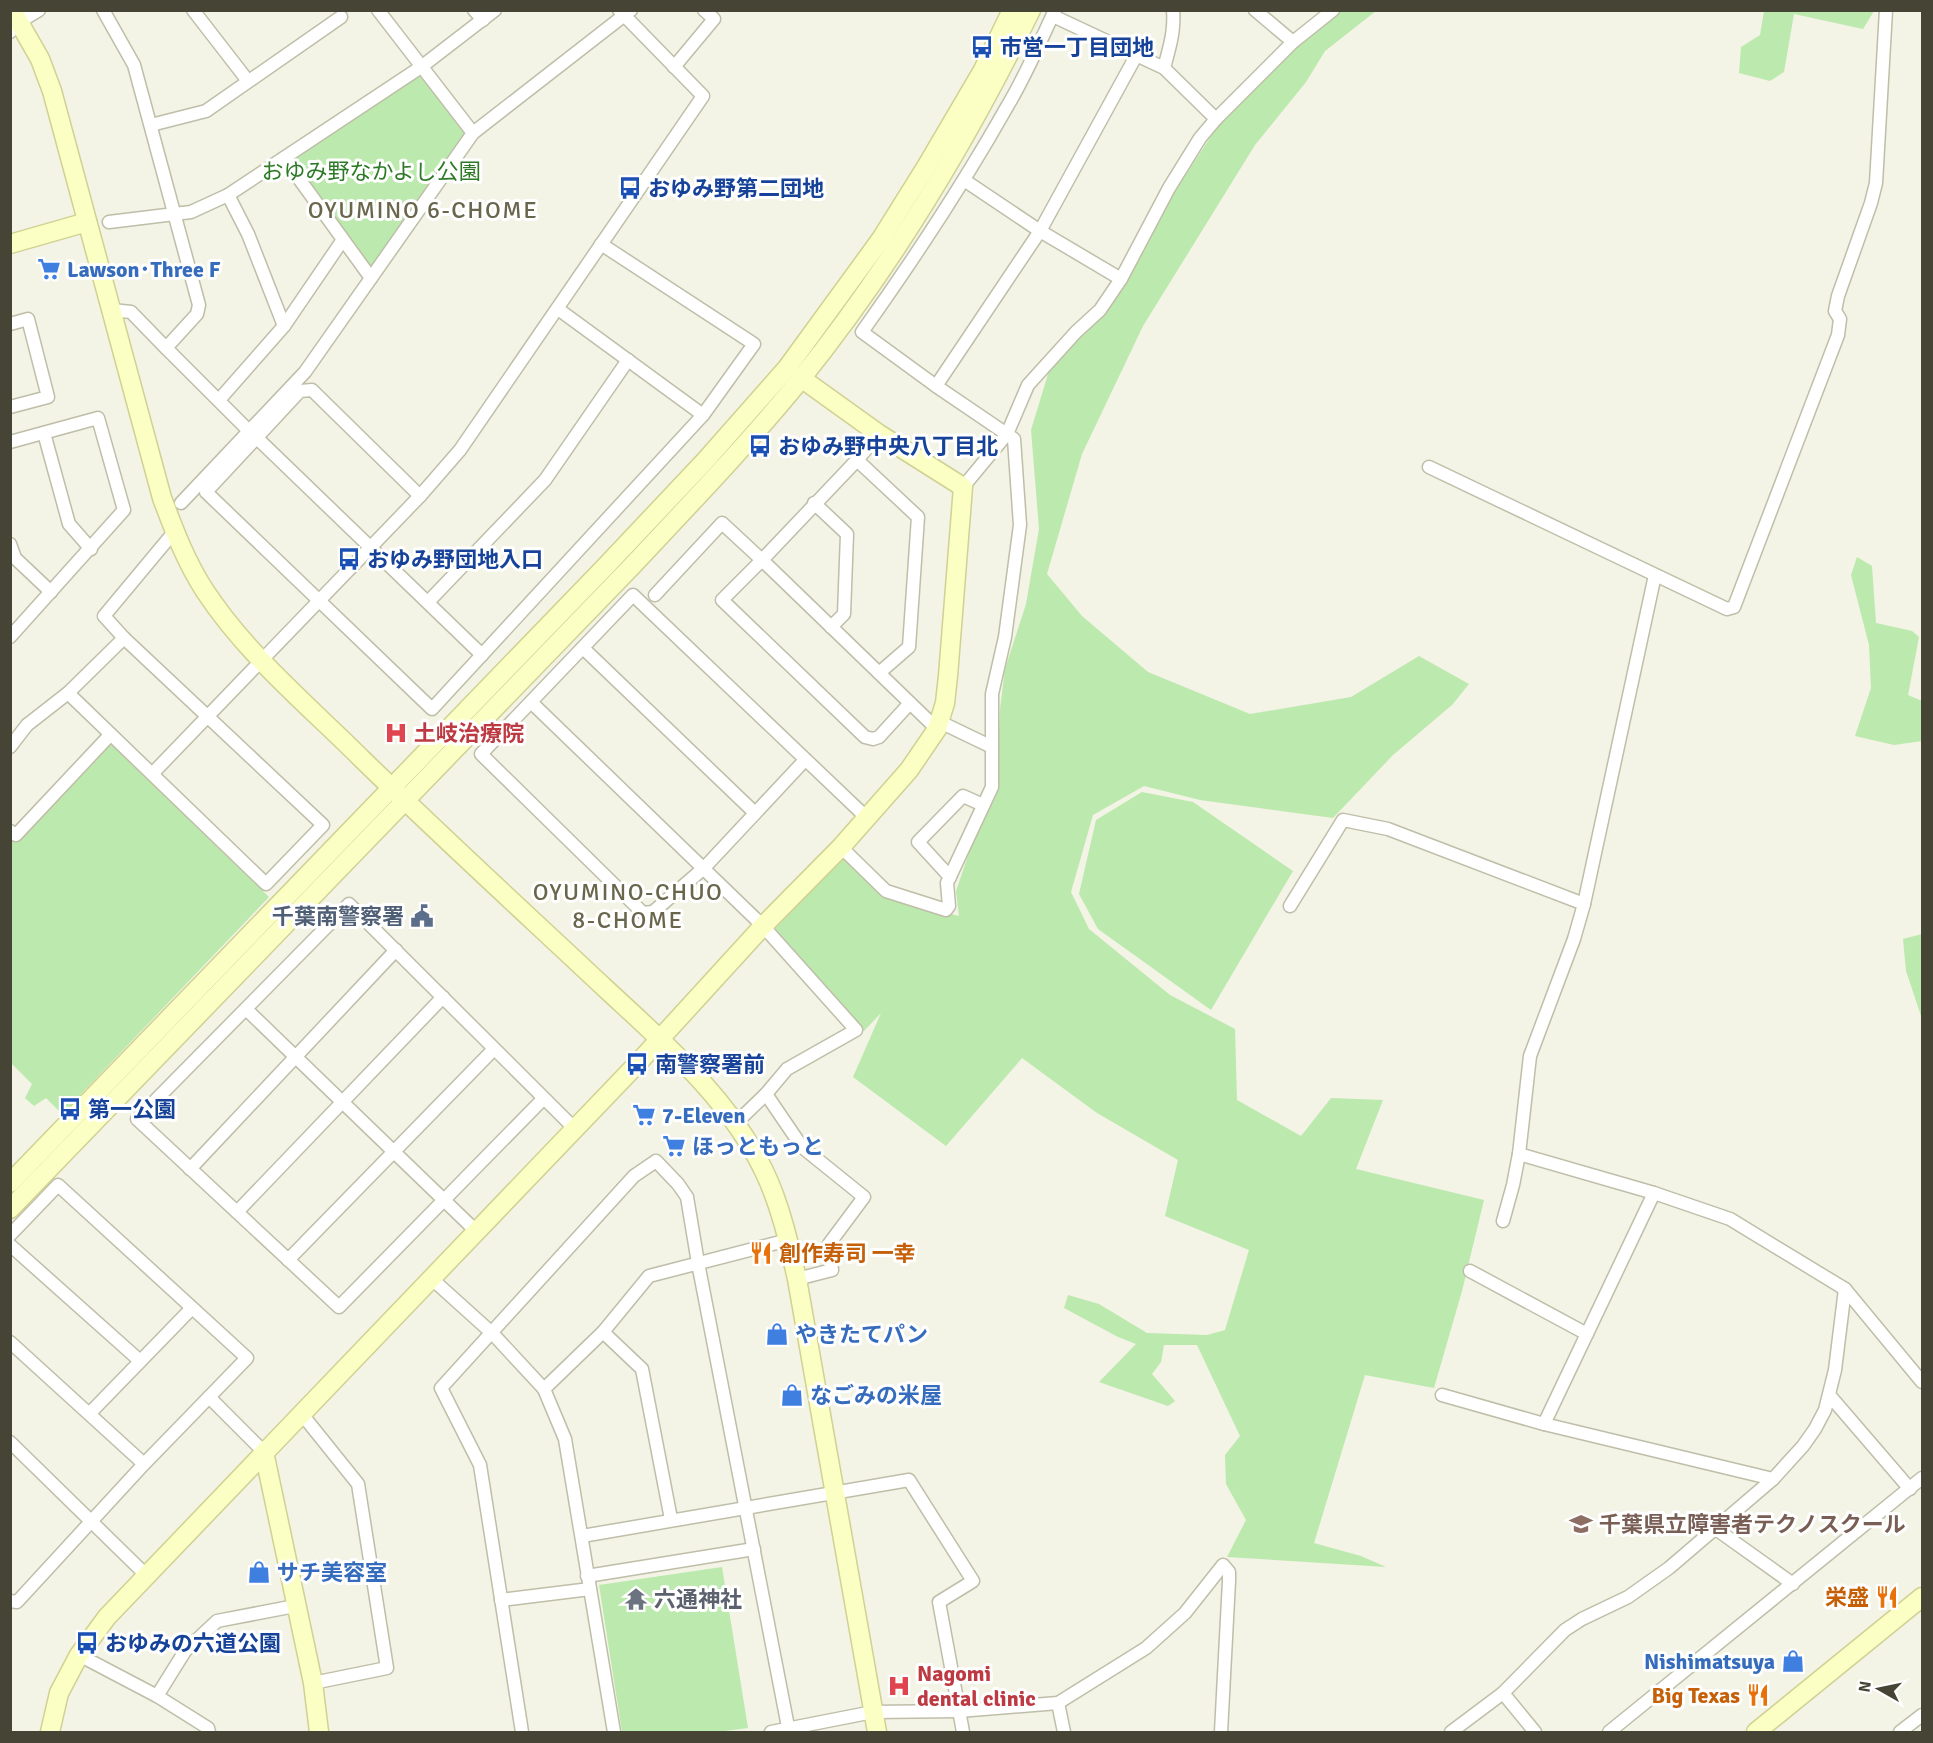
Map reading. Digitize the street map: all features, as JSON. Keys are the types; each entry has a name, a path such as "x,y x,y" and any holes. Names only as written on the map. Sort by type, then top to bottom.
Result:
{"street":[{"path":"39,10 14,22 40,59 52,91 162,498 174,532 204,589 222,616 261,659 399,794 660,1040 705,1086 735,1124 764,1171 788,1240 797,1279 877,1732"},
{"path":"103,10 134,65 199,305 197,314 166,348"},
{"path":"193,10 248,81"},
{"path":"378,10 473,133"},
{"path":"109,222 191,212 228,195 422,68 479,15 495,10"},
{"path":"674,67 714,19 704,10"},
{"path":"10,1209 399,794 787,368 881,239 983,70 1012,10"},
{"path":"10,1183 710,484 801,378 873,281 942,175 980,110 1031,10"},
{"path":"1164,68 1173,32 1173,10"},
{"path":"1255,10 1293,42"},
{"path":"50,1732 59,1693 79,1655 107,1617 660,1040 764,926 841,847 909,770 939,725 945,703 963,487 1007,434 1028,385 1076,332 1100,310 1121,279 1169,188 1200,138 1293,42 1333,10"},
{"path":"1429,467 1727,609 1734,607 1838,335 1840,319 1835,311 1838,296 1876,183 1886,10"},
{"path":"152,774 206,716 320,600 420,496 460,450 558,309 601,244 703,96 625,12 473,133 305,372 206,492 320,600 432,708 704,415 754,344 601,244"},
{"path":"841,847 886,891 946,910 949,906 947,883 992,787 992,694 1005,637 1020,525 1014,439 862,332 910,264 964,180 1009,103 1054,13 1164,68 1216,119"},
{"path":"150,126 206,111 341,17"},
{"path":"936,386 1040,231 1136,56"},
{"path":"284,158 371,278"},
{"path":"964,180 1040,231 1121,279"},
{"path":"228,195 248,234 284,326"},
{"path":"10,244 87,222"},
{"path":"219,400 284,326 342,241"},
{"path":"558,309 704,415"},
{"path":"112,310 131,312 253,435 483,655"},
{"path":"10,324 28,319 48,397 10,407"},
{"path":"429,601 545,480 628,360"},
{"path":"801,378 879,434 963,487"},
{"path":"181,503 300,391 312,390 420,496"},
{"path":"10,442 98,418 124,510 91,549 12,633"},
{"path":"44,433 69,524 91,549"},
{"path":"879,434 857,460 722,600 865,737 873,739 879,737 910,703"},
{"path":"857,460 918,517 909,647 879,673"},
{"path":"814,503 847,534 844,614 831,627"},
{"path":"655,595 722,523 910,703 939,725 992,747"},
{"path":"68,693 266,884 323,825 124,638 104,616 174,532"},
{"path":"10,544 15,558 51,592"},
{"path":"1503,1221 1514,1185 1530,1056 1574,939 1584,904 1654,574"},
{"path":"805,760 704,868 653,912 642,913 481,754 633,595 867,818"},
{"path":"10,747 27,724 68,693 124,638"},
{"path":"583,648 755,813"},
{"path":"532,703 764,926 856,1030 787,1069 766,1094 735,1124"},
{"path":"10,831 16,836 110,735"},
{"path":"950,878 918,842 963,796 983,805"},
{"path":"1290,906 1343,820 1388,829 1584,904"},
{"path":"544,1098 339,1307 137,1119 350,904 494,1049 544,1098 575,1129"},
{"path":"190,1168 396,950"},
{"path":"237,1212 443,997"},
{"path":"246,1009 477,1232"},
{"path":"288,1260 494,1049"},
{"path":"766,1094 802,1146 864,1197 829,1244 832,1270 797,1279"},
{"path":"1519,1154 1654,1193 1730,1219 1845,1289 1923,1382"},
{"path":"522,1732 480,1465 441,1388 493,1334 634,1176 656,1161 687,1197 788,1731"},
{"path":"10,1234 58,1185 247,1358 144,1464 17,1602 10,1601"},
{"path":"1544,1424 1654,1193"},
{"path":"544,1389 603,1332 650,1276 788,1240"},
{"path":"10,1245 139,1360"},
{"path":"1470,1271 1587,1334"},
{"path":"432,1279 493,1334 544,1389 565,1439 614,1732"},
{"path":"1452,1732 1503,1693 1565,1630 1582,1619 1628,1597 1670,1568 1773,1479 1815,1429 1830,1396 1845,1289"},
{"path":"90,1413 191,1308"},
{"path":"603,1332 642,1369 670,1519"},
{"path":"12,1346 90,1413 144,1464"},
{"path":"1442,1395 1544,1424 1773,1479"},
{"path":"1830,1396 1910,1489"},
{"path":"209,1397 264,1452 312,1683 319,1732"},
{"path":"301,1413 358,1484 387,1668 312,1683"},
{"path":"10,1442 147,1576"},
{"path":"1609,1732 1923,1478"},
{"path":"582,1536 670,1519 909,1480 973,1581 939,1602 963,1732"},
{"path":"1716,1529 1793,1584"},
{"path":"587,1576 754,1549"},
{"path":"771,1732 788,1731 873,1712 959,1711 1058,1703 1146,1648 1185,1613 1223,1565 1229,1572 1229,1581 1221,1732"},
{"path":"501,1600 591,1589"},
{"path":"1756,1732 1923,1597"},
{"path":"157,1696 185,1651 217,1621 295,1606"},
{"path":"79,1655 157,1696 208,1728 209,1732"},
{"path":"1503,1693 1535,1732"},
{"path":"1058,1703 1064,1732"},
{"path":"1900,1732 1923,1715"}],"green space":[{"path":"1764,10 1874,11 1863,29 1794,14 1784,72 1770,81 1739,73 1741,47 1760,35"},
{"path":"1331,11 1376,11 1325,51 1306,82 1255,145 1143,326 1082,454 1047,574 1082,616 1148,672 1250,714 1351,697 1419,656 1469,684 1452,705 1393,755 1333,818 1200,800 1144,786 1093,815 1071,892 1089,929 1170,995 1235,1029 1237,1100 1301,1136 1331,1098 1383,1100 1356,1169 1484,1200 1462,1291 1434,1388 1365,1375 1314,1543 1361,1556 1386,1567 1227,1557 1246,1520 1226,1484 1225,1455 1240,1436 1197,1345 1164,1345 1161,1362 1152,1374 1175,1401 1168,1406 1099,1382 1136,1344 1064,1308 1068,1295 1099,1304 1147,1333 1207,1335 1225,1330 1249,1250 1165,1216 1178,1160 1097,1113 1022,1058 946,1146 853,1077 881,1013 864,1031 774,930 844,856 887,898 959,916 956,891 971,847 996,796 1000,709 1005,669 1026,604 1039,529 1031,430 1052,361 1099,318 1155,222 1236,98"},
{"name":"おゆみ野なかよし公園","path":"418,74 467,135 369,270 291,156"},
{"path":"1857,557 1872,566 1876,623 1912,631 1919,637 1908,695 1922,701 1922,741 1894,745 1855,736 1871,688 1869,645 1851,575"},
{"path":"110,743 269,897 62,1114 46,1098 34,1106 25,1098 32,1084 11,1063 10,837 18,842"},
{"path":"1142,792 1193,802 1293,871 1211,1010 1098,929 1079,894 1096,820"},
{"path":"1922,934 1922,1019 1906,971 1903,939"},
{"path":"722,1567 748,1728 717,1732 622,1732 599,1585"}],"place":[{"name":"市営一丁目団地","path":"982,47"},
{"name":"おゆみ野第二団地","path":"630,188"},
{"name":"Lawson･Three F","path":"49,269"},
{"name":"おゆみ野中央八丁目北","path":"760,446"},
{"name":"おゆみ野団地入口","path":"349,559"},
{"name":"土岐治療院","path":"396,733"},
{"name":"千葉南警察署","path":"422,916"},
{"name":"南警察署前","path":"637,1064"},
{"name":"第一公園","path":"70,1109"},
{"name":"7-Eleven","path":"644,1115"},
{"name":"ほっともっと","path":"674,1146"},
{"name":"創作寿司 一幸","path":"761,1253"},
{"name":"やきたてパン","path":"777,1334"},
{"name":"なごみの米屋","path":"792,1395"},
{"name":"千葉県立障害者テクノスクール","path":"1581,1524"},
{"name":"サチ美容室","path":"259,1572"},
{"name":"栄盛","path":"1887,1597"},
{"name":"六通神社","path":"636,1599"},
{"name":"おゆみの六道公園","path":"87,1643"},
{"name":"Nishimatsuya","path":"1793,1661"},
{"name":"Nagomi dental clinic","path":"899,1686"},
{"name":"Big Texas","path":"1758,1695"}],"district":[{"name":"OYUMINO 6-CHOME","path":"423,210"},
{"name":"OYUMINO-CHUO 8-CHOME","path":"628,906"}]}
